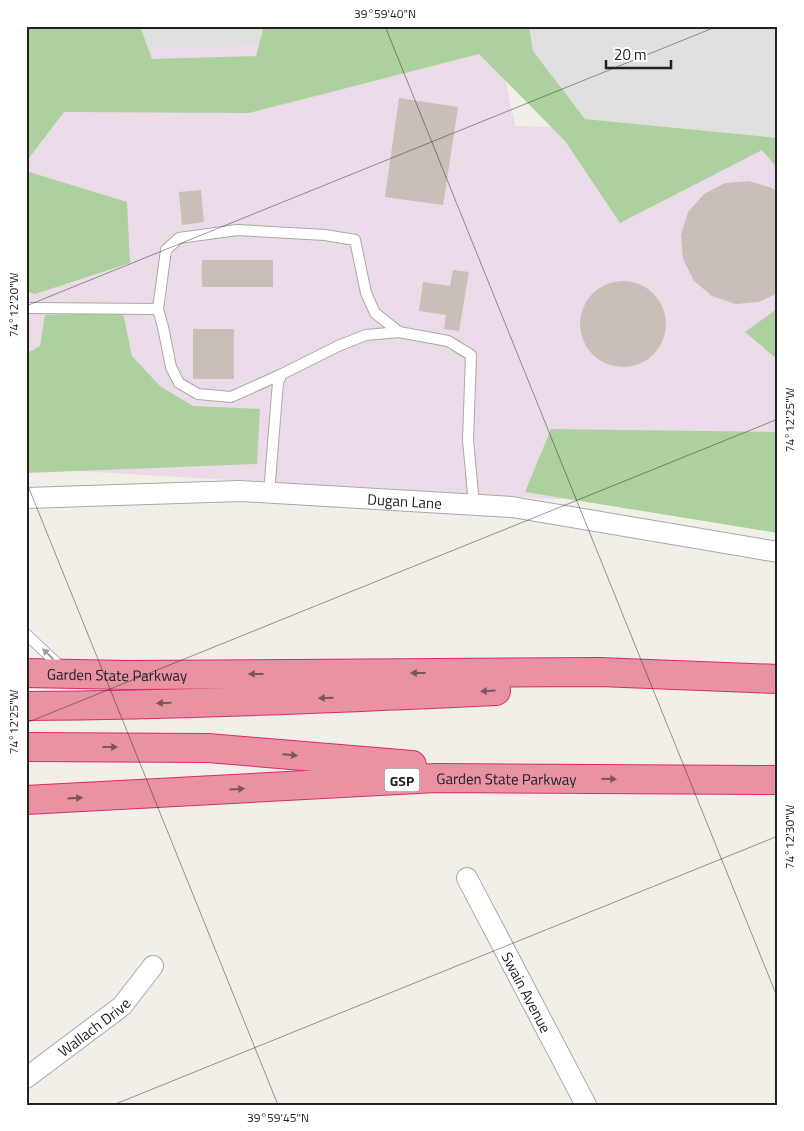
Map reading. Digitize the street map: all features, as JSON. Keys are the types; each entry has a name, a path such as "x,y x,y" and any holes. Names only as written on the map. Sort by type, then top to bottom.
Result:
{"highway":[{"name":"Garden State Parkway","path":"26,673 599,672 771,679"},
{"path":"26,706 98,706 313,699 771,679"},
{"path":"26,746 208,748 579,778"},
{"name":"Garden State Parkway","path":"26,800 436,778 778,780"}],"street":[{"name":"Dugan Lane","path":"26,498 240,491 512,507 778,552"},
{"name":"Swain Avenue","path":"467,878 586,1105"},
{"name":"Wallach Drive","path":"26,1078 122,1006 153,966"}],"lane":[{"path":"399,332 375,313 366,293 355,240 325,235 237,230 179,238 166,250 158,310 171,367 179,382 198,394 231,397 338,346 366,335 399,332 448,341 471,355 468,440 474,505"},
{"path":"26,308 158,310"},
{"path":"270,492 278,382 282,374"},
{"path":"26,634 69,674"}],"shaded area":[{"path":"140,26 264,26 256,56 152,59"},
{"path":"529,26 778,26 778,138 585,119 533,51"},
{"path":"496,34 515,126 756,134 778,141 778,512 26,468 26,55"}],"green space":[{"path":"26,26 140,26 152,59 256,56 264,26 529,26 533,51 585,119 778,138 778,169 762,150 620,223 565,141 479,54 249,113 64,112 26,162"},
{"path":"26,171 127,202 130,263 35,294 26,291"},
{"path":"778,308 778,360 745,332"},
{"path":"123,313 132,356 160,386 193,406 260,409 257,464 26,473 26,354 40,346 45,315"},
{"path":"551,429 778,432 778,533 525,492"}],"building":[{"path":"399,98 458,107 443,205 385,197"},
{"path":"749,181 772,188 778,193 778,293 759,302 735,304 712,296 694,281 683,259 681,235 688,212 704,194 725,183"},
{"path":"201,190 204,222 182,225 179,192"},
{"path":"202,260 273,260 273,287 202,287"},
{"path":"453,270 469,272 459,331 444,329 446,315 419,311 423,282 450,286"},
{"path":"623,281 639,285 653,294 662,308 666,324 662,340 653,354 639,363 623,367 607,363 593,354 584,340 580,324 584,308 593,294 607,285"},
{"path":"193,329 234,329 234,379 193,379"}]}
